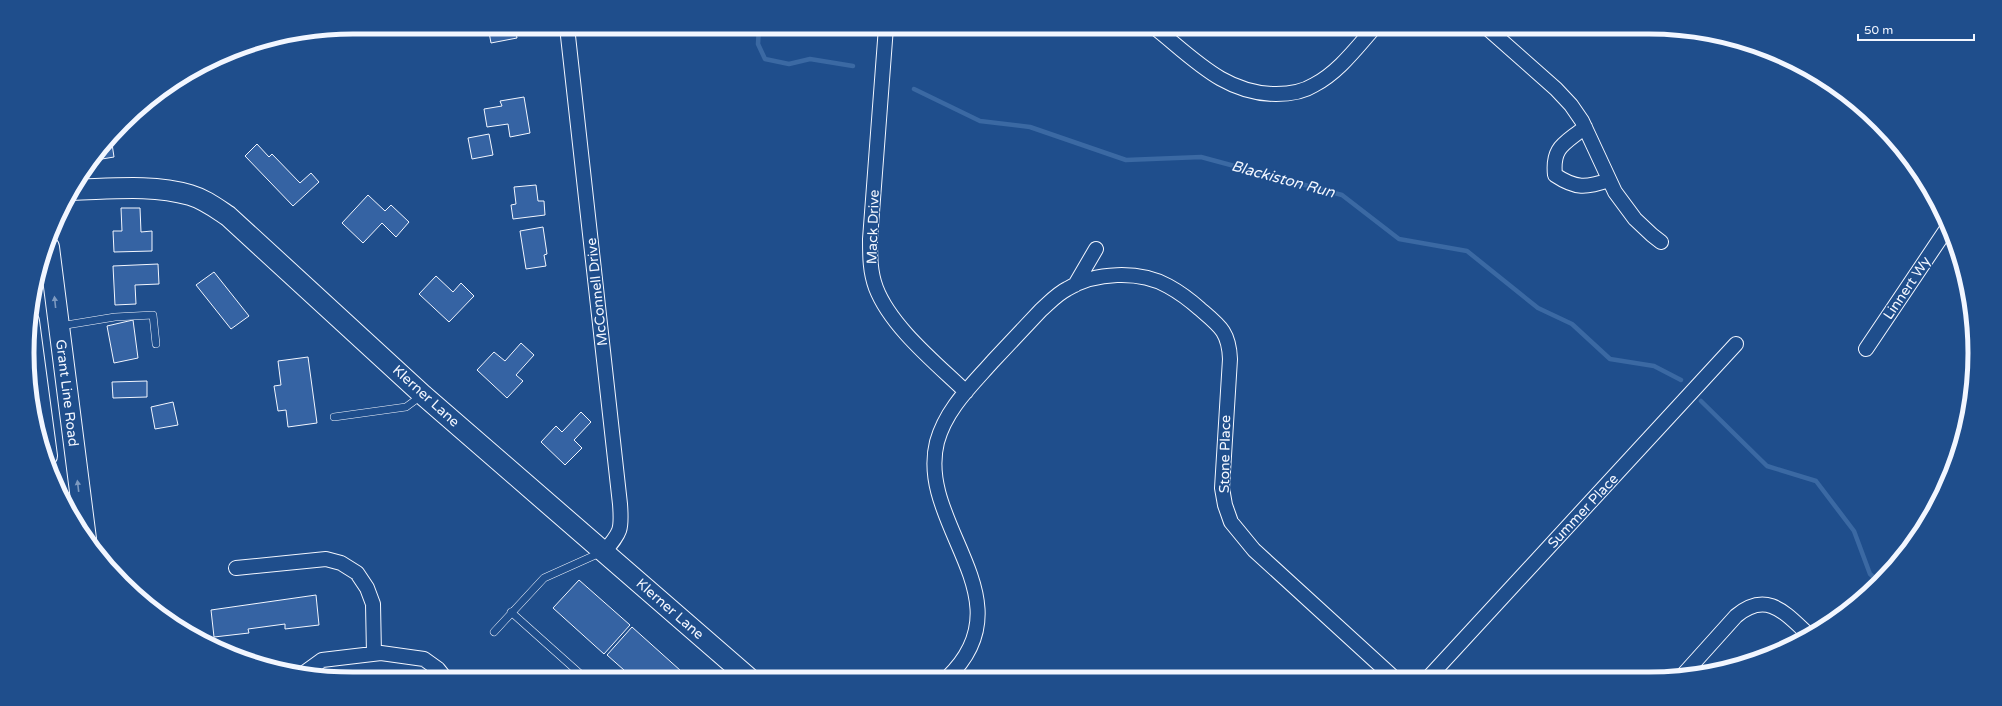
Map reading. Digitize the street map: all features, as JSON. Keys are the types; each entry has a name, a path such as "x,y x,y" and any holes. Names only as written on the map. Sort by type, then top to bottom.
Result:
{"street":[{"name":"McConnell Drive","path":"568,34 620,504 621,529 618,536 604,552"},
{"name":"Mack Drive","path":"885,34 870,239 872,273 883,303 891,315 920,347 966,392"},
{"path":"1162,34 1191,59 1217,78 1237,87 1264,94 1298,91 1314,86 1340,66 1369,34"},
{"path":"1494,34 1571,104 1585,127 1615,192 1635,219 1661,242"},
{"path":"1585,127 1556,151 1554,162 1555,175 1569,184 1588,187 1609,180"},
{"name":"Klerner Lane","path":"79,190 142,188 163,190 190,195 209,204 240,227 423,395 742,672"},
{"name":"Linnert Wy","path":"1866,349 1944,232"},
{"name":"Stone Place","path":"1075,285 1096,249"},
{"name":"Grant Line Road","path":"50,254 84,523"},
{"name":"Stone Place","path":"953,672 966,655 973,639 977,622 977,603 968,566 938,494 934,459 942,428 949,413 966,392 1041,310 1067,289 1075,285 1099,277 1117,276 1152,280 1168,286 1195,305 1218,324 1225,333 1229,345 1230,359 1222,488 1225,505 1231,522 1241,536 1259,555 1388,672"},
{"name":"Summer Place","path":"1434,672 1736,344"},
{"name":"Grant Line Road","path":"34,362 43,430"},
{"path":"236,568 326,559 341,563 357,573 367,588 373,604 374,654"},
{"path":"1688,669 1736,616 1746,608 1766,604 1776,607 1804,631"},
{"path":"309,669 322,660 381,653 424,659 440,672"}],"lane":[{"path":"58,326 115,317 153,316 156,344"},
{"path":"334,417 406,407 423,395"},
{"path":"494,632 544,578 604,552"},
{"path":"512,612 579,672"}],"building":[{"path":"489,34 516,34 517,38 491,43"},
{"path":"524,97 530,133 510,137 508,124 487,127 484,109 502,106 500,101"},
{"path":"489,134 493,155 472,159 468,138"},
{"path":"112,144 114,157 100,159"},
{"path":"257,144 269,157 272,154 300,183 311,173 319,182 293,206 245,156"},
{"path":"536,185 538,201 544,201 545,215 513,219 511,205 516,204 514,187"},
{"path":"368,195 385,211 391,205 409,222 396,237 382,223 363,243 342,223"},
{"path":"121,208 140,208 141,232 152,231 152,251 114,252 113,231 122,231"},
{"path":"543,227 547,254 544,255 546,266 526,269 520,231"},
{"path":"158,264 159,284 135,285 136,304 115,305 113,266"},
{"path":"214,272 249,316 231,329 196,285"},
{"path":"436,276 453,292 461,283 474,296 449,322 419,294"},
{"path":"133,320 138,358 114,363 107,326"},
{"path":"521,343 534,355 516,375 523,381 507,398 477,370 494,352 505,361"},
{"path":"308,357 317,423 288,427 286,410 278,411 274,386 281,385 278,361"},
{"path":"147,381 147,397 113,398 112,382"},
{"path":"173,402 178,425 155,429 151,407"},
{"path":"581,412 591,422 574,440 582,448 565,465 541,442 556,426 562,432"},
{"path":"579,580 630,625 604,654 553,608"},
{"path":"316,595 319,625 285,629 285,624 248,629 249,633 214,637 211,610"},
{"path":"632,627 681,671 626,672 607,655"}],"waterway":[{"name":"Blackiston Run","path":"759,34 758,44 765,59 789,64 810,59 853,66"},
{"name":"Blackiston Run","path":"914,89 980,121 1030,127 1126,160 1201,157 1342,195 1399,239 1467,251 1538,308 1572,324 1610,359 1654,366 1681,380"},
{"name":"Blackiston Run","path":"1701,401 1767,466 1816,481 1854,531 1870,574 1875,579"}]}
